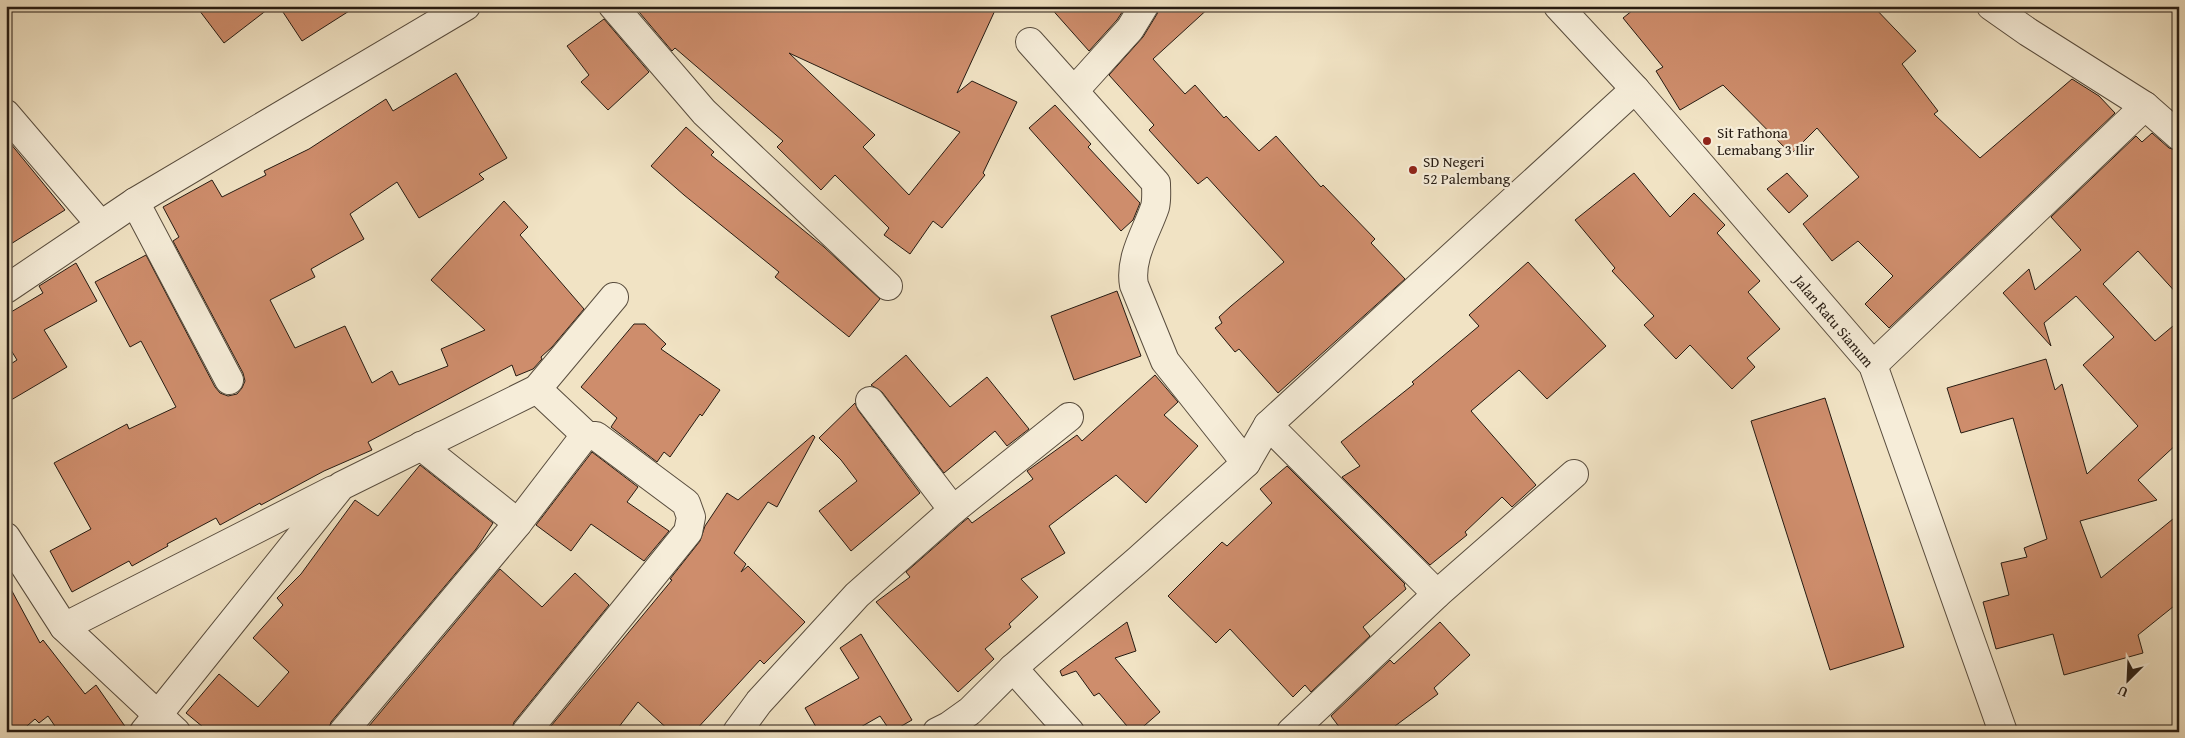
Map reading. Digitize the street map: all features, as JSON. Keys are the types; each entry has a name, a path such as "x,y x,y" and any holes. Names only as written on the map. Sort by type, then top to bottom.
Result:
{"street":[{"path":"6,289 135,202 466,6"},
{"path":"613,6 704,112 888,286"},
{"path":"1074,91 1130,29 1144,6"},
{"name":"Jalan Ratu Sianum","path":"1558,6 1636,89 1873,365 2003,732"},
{"path":"1991,6 2028,32 2145,106 2179,136"},
{"path":"1030,42 1156,183 1155,206 1132,275 1134,285 1165,361 1246,463"},
{"path":"937,732 949,726 970,710 1013,668 1146,554 1246,463 1268,425 1636,89"},
{"path":"1873,365 2145,106"},
{"path":"6,114 100,224"},
{"path":"135,202 229,380"},
{"path":"64,627 420,446 537,389 614,298"},
{"path":"526,732 688,532 691,523 686,503 600,438 587,436 537,389"},
{"path":"870,401 953,510"},
{"path":"737,732 759,702 857,595 953,510 1069,417"},
{"path":"1268,425 1437,594"},
{"path":"343,732 518,523 587,436"},
{"path":"420,446 518,523"},
{"path":"1291,732 1437,594 1574,474"},
{"path":"6,537 64,627 159,727 341,486"},
{"path":"1013,668 1070,732"}],"building":[{"path":"196,6 272,6 224,43"},
{"path":"279,6 357,6 302,41"},
{"path":"634,6 997,6 957,93 972,81 1017,102 983,173 985,175 942,228 933,221 910,254 884,235 889,228 835,175 821,190 777,147 783,141 675,48 672,51","holes":["789,53 960,132 909,195 863,147 875,135"]},
{"path":"1049,6 1126,6 1117,20 1089,51"},
{"path":"1160,6 1211,6 1153,59 1185,94 1195,85 1224,118 1226,116 1259,151 1276,136 1321,187 1323,185 1375,239 1371,243 1405,279 1278,393 1239,349 1235,352 1215,328 1222,323 1219,317 1284,262 1207,177 1198,184 1149,130 1154,125 1109,75 1143,37"},
{"path":"1638,6 1873,6 1916,51 1902,64 1938,111 1934,114 1980,158 2072,79 2099,96 2115,113 1889,328 1865,304 1893,276 1858,241 1832,261 1803,224 1859,177 1817,128 1791,154 1723,85 1680,110 1656,71 1663,67 1623,18"},
{"path":"604,19 649,72 608,110 581,82 589,75 567,46"},
{"path":"456,73 507,158 479,174 484,179 419,218 397,182 350,214 364,239 311,269 315,277 270,300 295,348 345,326 372,383 392,371 399,385 448,366 441,349 485,330 431,280 504,201 528,227 520,235 584,309 552,347 541,357 542,359 533,369 516,376 512,365 368,442 372,450 324,471 220,525 216,518 167,544 168,546 132,566 129,561 72,592 50,551 91,529 54,463 127,424 129,429 176,407 141,341 130,347 95,282 146,255 215,387 220,393 228,396 237,394 245,381 243,373 173,241 179,237 163,207 212,180 222,197 266,175 264,171 309,149 386,99 393,111"},
{"path":"1055,105 1091,144 1088,147 1140,203 1133,220 1121,231 1029,128"},
{"path":"686,127 714,152 711,155 824,247 880,299 849,337 775,277 779,272 651,166"},
{"path":"2152,133 2169,148 2179,151 2179,296 2138,251 2103,284 2155,341 2179,321 2179,442 2138,480 2157,500 2080,521 2101,578 2179,514 2179,602 2138,635 2143,653 2064,675 2053,634 1996,649 1983,602 2009,595 2001,563 2027,557 2024,548 2047,539 2013,418 1961,433 1947,388 2046,359 2055,390 2062,384 2087,474 2138,426 2083,365 2114,337 2076,296 2044,323 2051,346 2003,293 2029,269 2035,290 2081,250 2051,217 2136,136 2142,142"},
{"path":"6,138 65,210 6,247"},
{"path":"1634,173 1670,217 1694,193 1725,225 1717,233 1760,281 1748,292 1780,329 1747,358 1755,367 1732,389 1690,345 1676,359 1644,325 1654,316 1612,271 1615,268 1575,220"},
{"path":"1787,173 1808,196 1789,213 1767,189"},
{"path":"1528,262 1606,346 1547,399 1519,370 1471,411 1536,485 1512,507 1502,497 1465,532 1467,535 1430,565 1342,477 1360,466 1341,442 1414,384 1412,382 1479,326 1469,315"},
{"path":"76,263 97,301 44,330 67,367 6,403 6,367 17,360 6,342 6,315 43,293 39,286"},
{"path":"1117,291 1141,356 1074,380 1051,316"},
{"path":"634,324 645,324 666,344 661,349 720,390 702,416 700,414 670,457 664,452 657,462 611,427 617,418 581,387"},
{"path":"906,355 950,407 987,377 1029,429 1007,446 995,431 944,473 882,392 871,385"},
{"path":"1155,375 1178,402 1164,415 1198,446 1146,503 1116,475 1049,526 1065,553 1021,579 1038,597 1009,624 1011,627 985,649 994,659 958,692 876,602 910,577 906,572 963,522 968,518 972,523 1033,479 1027,471 1077,435 1082,441"},
{"path":"1825,398 1904,647 1830,670 1751,421"},
{"path":"855,403 858,410 920,493 851,551 819,511 857,481 841,460 819,438"},
{"path":"813,435 815,437 777,507 768,502 734,553 746,564 741,572 748,566 805,622 764,664 760,660 694,732 671,732 638,702 615,732 546,732 672,580 670,579 700,541 705,526 727,493 738,500"},
{"path":"592,452 638,487 627,502 669,531 644,561 591,524 571,551 536,525"},
{"path":"420,465 493,523 476,549 331,722 328,732 209,732 186,713 219,674 258,707 289,672 253,638 283,605 277,598 301,574 355,500 378,516"},
{"path":"1287,466 1405,584 1406,589 1363,627 1370,636 1311,692 1305,685 1293,697 1230,629 1216,643 1168,596 1222,542 1227,546 1272,503 1260,489"},
{"path":"500,569 542,607 575,573 609,605 514,722 511,732 364,732"},
{"path":"6,580 40,643 43,640 85,694 96,685 129,732 59,732 48,716 39,723 35,719 20,732 6,732"},
{"path":"1127,622 1136,651 1115,658 1160,712 1137,732 1132,732 1099,693 1094,696 1076,671 1062,676 1060,671"},
{"path":"1440,622 1470,655 1434,688 1438,694 1387,732 1343,732 1331,716 1390,660 1394,664"},
{"path":"861,634 912,720 891,732 880,716 852,732 819,732 805,708 859,678 840,648"}],"place":[{"name":"Sit Fathona Lemabang 3 Ilir","path":"1707,141"},
{"name":"SD Negeri 52 Palembang","path":"1413,170"}]}
